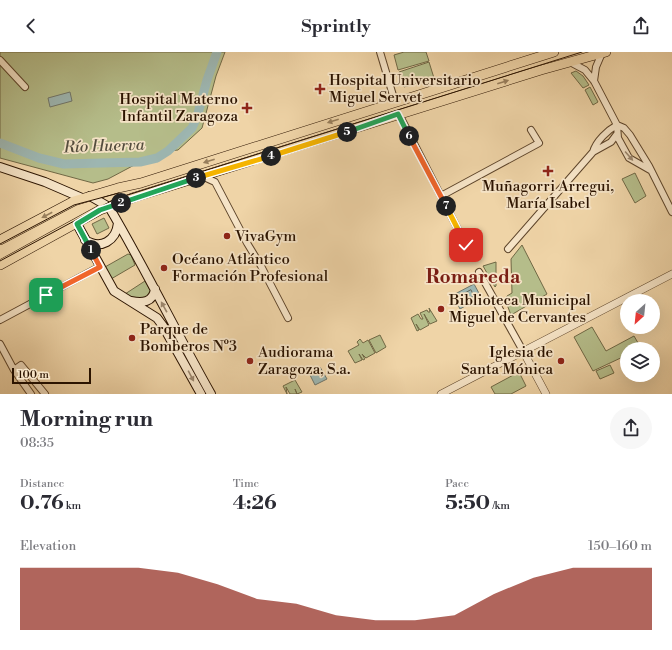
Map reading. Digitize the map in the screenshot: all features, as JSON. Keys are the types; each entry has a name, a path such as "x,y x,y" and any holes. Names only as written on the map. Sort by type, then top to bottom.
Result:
{"main road":[{"path":"0,240 63,206 86,197 141,183 554,52"},
{"path":"0,265 109,207 398,114 603,52"},
{"path":"0,167 51,184 109,207 211,394"},
{"path":"85,240 95,244 107,243 114,236 118,223"},
{"path":"77,224 114,291 157,318 182,341"},
{"path":"131,303 147,302 152,297 155,290"},
{"path":"157,318 169,335 201,394"}],"street":[{"path":"380,52 398,114 466,245"},
{"path":"594,81 596,67 603,52"},
{"path":"0,60 25,87"},
{"path":"570,62 583,69 594,81 617,125 617,134 620,143 630,160 650,170"},
{"path":"508,249 593,152 596,145 605,134 617,125"},
{"path":"617,125 628,132 672,212"},
{"path":"441,196 539,143 531,130"},
{"path":"593,152 611,142 617,134"},
{"path":"611,142 620,143"},
{"path":"215,182 221,171"},
{"path":"202,176 215,182 288,318"},
{"path":"0,320 100,267"},
{"path":"480,272 546,394"},
{"path":"441,394 672,274"},
{"path":"0,344 14,370 31,394"},
{"path":"14,370 21,365 45,394"}],"green space":[{"path":"0,52 225,52 216,76 202,128 178,150 168,151 157,158 140,162 108,179 93,183 0,158"},
{"path":"404,52 426,52 429,61 398,70 394,55"},
{"path":"429,62 434,78 404,87 399,72"},
{"path":"576,71 583,76 589,85 583,88 571,73"},
{"path":"590,87 598,102 593,105 585,90"},
{"path":"635,173 646,196 635,203 622,179"},
{"path":"104,218 109,228 97,234 92,224"},
{"path":"522,245 547,294 511,315 506,302 507,296 512,293 511,259"},
{"path":"128,254 131,255 135,265 111,279 105,267"},
{"path":"496,262 496,286 495,287 483,266"},
{"path":"145,281 151,292 150,296 136,301 125,294"},
{"path":"429,308 437,321 430,324 424,314 429,325 420,330 416,324 419,330 417,331 411,318 418,314 421,319 423,319 420,313 427,310 430,312"},
{"path":"592,327 606,351 620,344 620,358 593,371 574,337"},
{"path":"380,335 386,347 376,353 369,340"},
{"path":"634,336 638,342 623,342"},
{"path":"360,339 363,343 368,340 375,353 366,358 362,354 365,359 363,360 359,354 362,360 355,363 348,351 359,345 357,342"},
{"path":"610,365 614,373 600,379 596,371"},
{"path":"519,372 526,386 511,394 495,394 491,387"},
{"path":"295,380 302,392 290,394 286,387 287,394 283,386"}],"water":[{"path":"70,92 72,101 50,107 48,98"},
{"path":"474,284 481,297 460,309 453,295"},
{"path":"320,367 327,379 315,385 309,373"}],"waterway":[{"name":"Río Huerva","path":"0,143 39,158 64,164 140,162 157,158 168,151 192,128 197,117 207,80 217,52"}],"tram line":[{"path":"0,261 115,199 582,52"},
{"path":"0,244 74,205 119,193"}],"place":[{"name":"Hospital Universitario Miguel Servet","path":"320,89"},
{"name":"Hospital Materno Infantil Zaragoza","path":"247,108"},
{"name":"Muñagorri Arregui, María Isabel","path":"548,171"},
{"name":"VivaGym","path":"227,236"},
{"name":"Océano Atlántico Formación Profesional","path":"164,268"},
{"name":"Biblioteca Municipal Miguel de Cervantes","path":"441,309"},
{"name":"Parque de Bomberos Nº3","path":"132,338"},
{"name":"Audiorama Zaragoza, S.a.","path":"250,361"},
{"name":"Iglesia de Santa Mónica","path":"561,361"}],"district":[{"name":"Romareda","path":"473,277"}],"route":[{"path":"46,295 100,267 77,224 100,210 135,197 357,129 398,114 466,245"}]}
